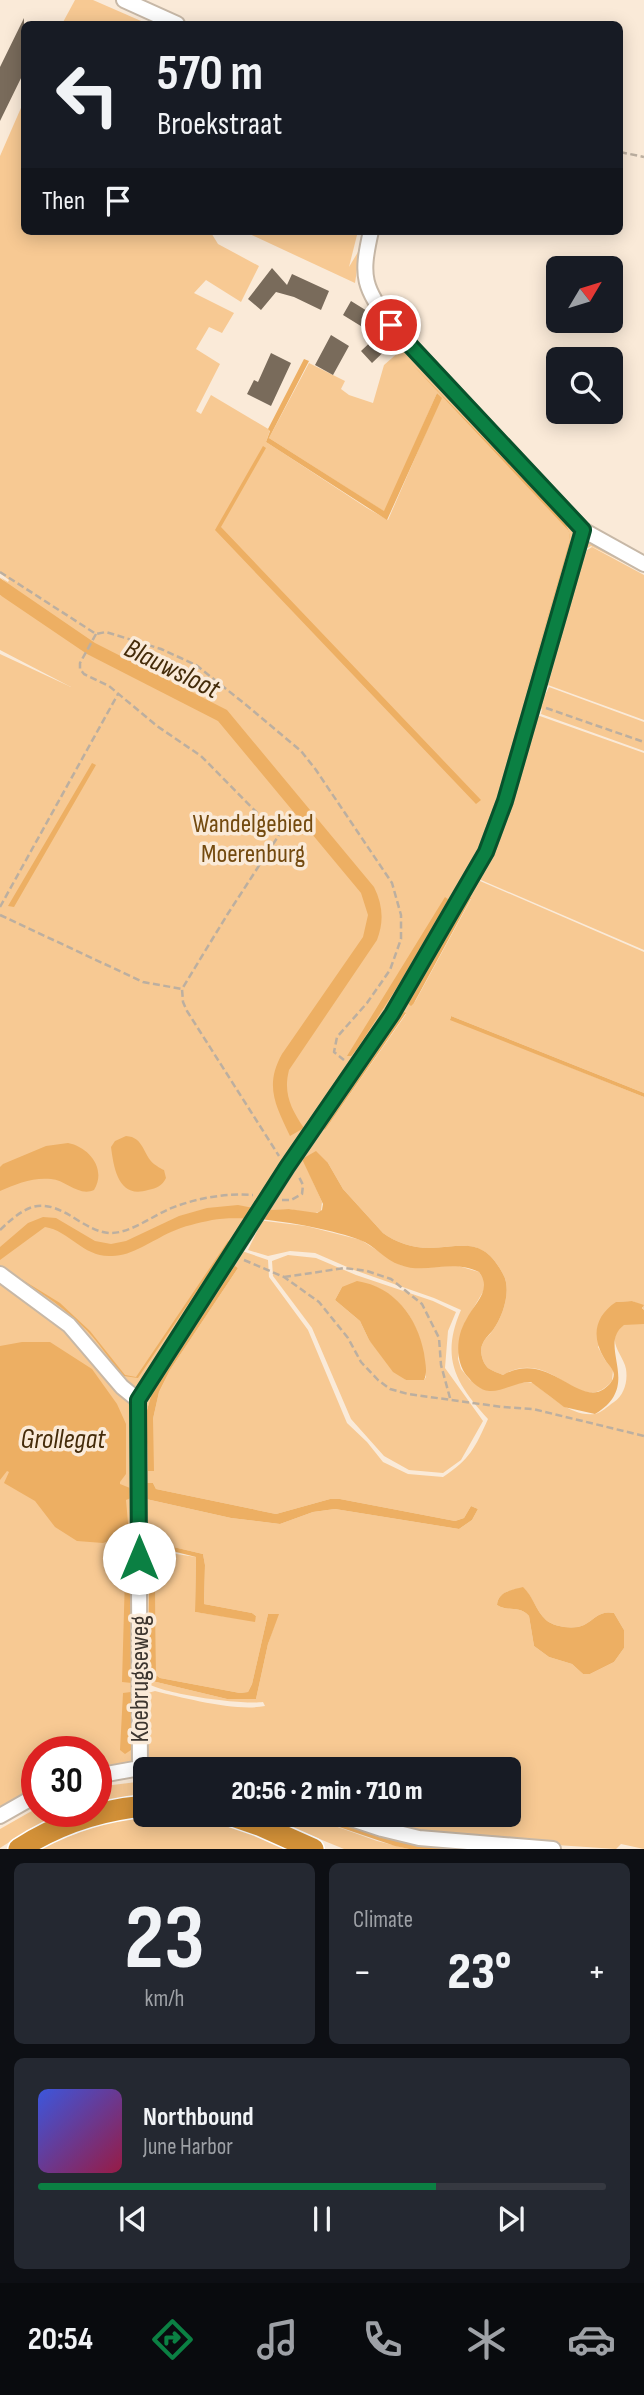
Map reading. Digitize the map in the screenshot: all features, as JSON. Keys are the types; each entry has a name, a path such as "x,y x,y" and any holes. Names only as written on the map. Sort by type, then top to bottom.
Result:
{"highway":[{"path":"19,1849 43,1835 90,1815 133,1807"},
{"path":"264,1827 313,1849"}],"street":[{"path":"124,0 170,21"},
{"path":"370,235 364,261 365,280 371,296 391,325 583,530 644,564"},
{"path":"0,1274 69,1325 122,1387 138,1400 288,1165 392,1014 486,852 505,801 583,530"},
{"name":"Koebrugseweg","path":"138,1400 140,1757"},
{"path":"112,1773 133,1769"},
{"path":"0,1816 21,1804"},
{"path":"376,1827 419,1838 553,1849"}],"path":[{"path":"623,153 644,157"},
{"path":"0,572 96,634 106,632 161,649 196,665 301,751 317,770 392,883 401,915 401,939 390,970 367,1003 337,1037 334,1052 346,1061 357,1064"},
{"path":"0,1230 24,1211 37,1206 54,1206 87,1226 108,1233 208,1197 242,1194 256,1195 265,1201 291,1200 302,1194 301,1179 288,1165 183,1002 183,989 279,835 201,756 157,726 127,698 80,669 82,658 96,634"},
{"path":"0,906 118,694"},
{"path":"533,704 644,742"},
{"path":"0,915 143,982 183,989"},
{"path":"232,1253 284,1278 319,1302 348,1338 360,1362 390,1389 408,1394 533,1409 644,1436"},
{"path":"284,1278 345,1268 367,1271 391,1279 422,1304 439,1338 440,1365 450,1398"}],"green space":[{"path":"75,0 93,0 141,21 64,21"},
{"name":"Wandelgebied Moerenburg","path":"21,108 21,235 212,235 218,244 259,266 241,302 206,280 194,293 234,313 222,333 209,327 196,349 220,364 196,411 201,414 211,395 270,430 266,442 388,520 441,398 437,393 385,512 269,438 309,363 345,381 341,389 349,395 373,403 384,365 400,351 374,319 384,330 387,328 576,531 500,802 478,855 402,989 257,1200 258,1203 134,1395 136,1757 133,1757 133,1763 112,1768 112,1736 21,1736 21,1800 0,1811 0,654 71,687 0,650 0,595 2,596 8,584 0,577 8,582 9,580 0,573 0,156"},
{"path":"252,235 357,235 349,267 358,252 362,235 366,235 355,283"},
{"path":"594,541 644,569 644,573 591,546 586,549 578,575 587,550 592,547 644,575 644,720 548,685 575,586 543,699 549,687 644,722 644,751 541,714 542,709 538,708 537,715 644,753 644,950 481,878 480,881 644,952 644,1093 451,1016 450,1019 644,1097 644,1310 641,1305 632,1301 616,1302 598,1347 613,1370 612,1381 600,1391 588,1392 536,1369 521,1368 503,1375 488,1368 481,1349 500,1318 507,1288 506,1280 495,1262 488,1254 471,1246 423,1248 404,1244 388,1236 343,1189 328,1163 305,1164 322,1202 321,1211 313,1214 289,1209 263,1210 476,879 585,544","holes":["468,897 471,899 416,1000 407,1004","402,1011 406,1014 325,1130 322,1128"]},
{"path":"257,1220 306,1226 361,1240 400,1265 422,1268 455,1265 479,1272 484,1280 484,1290 463,1326 458,1359 461,1369 470,1380 489,1391 529,1382 570,1409 586,1414 597,1413 617,1399 626,1383 625,1365 615,1343 618,1330 628,1324 644,1324 644,1849 621,1844 616,1849 483,1840 479,1836 470,1835 466,1839 451,1838 390,1827 521,1827 521,1757 145,1757 144,1694 155,1691 226,1706 265,1706 263,1702 220,1700 182,1694 152,1686 144,1681 142,1440 143,1425 150,1394 156,1379","holes":["255,1226 259,1227 248,1250 268,1256 290,1251 315,1253 461,1310 452,1342 455,1369 467,1394 488,1419 475,1445 460,1464 443,1477 408,1474 383,1462 347,1423 308,1330 269,1277 268,1260 242,1251","234,1265 238,1268 170,1370 159,1392 153,1419 153,1471 148,1471 146,1414 152,1392","147,1483 153,1483 156,1489 276,1514 330,1499 455,1521 464,1518 471,1506 478,1509 472,1520 459,1529 335,1509 313,1512 280,1524 231,1518 146,1499","156,1545 203,1554 204,1604 256,1616 254,1621 195,1612 196,1557 157,1551 156,1675 240,1693 248,1692 268,1614 278,1614 268,1644 256,1699 227,1699 148,1680 148,1556 151,1547","523,1588 542,1616 559,1626 580,1627 601,1614 614,1613 624,1630 624,1648 614,1662 590,1674 583,1674 572,1664 549,1657 534,1646 529,1616 521,1611 497,1605 506,1592"]},
{"path":"288,1255 316,1258 456,1312 448,1331 445,1368 483,1421 461,1460 443,1473 409,1470 384,1456 351,1419 312,1328 273,1276 272,1261","holes":["374,1286 398,1302 414,1323 422,1349 426,1377 424,1380 406,1380 369,1340 360,1321 335,1300 342,1287"]},
{"path":"133,1782 133,1797 112,1800 112,1785"},
{"path":"21,1817 21,1827 34,1827 0,1848 0,1829"},
{"path":"133,1817 133,1827 245,1827 302,1849 27,1849 61,1831 82,1827 112,1827 112,1821"},
{"path":"290,1827 338,1827 409,1849 344,1849"}],"water":[{"path":"304,359 309,361 269,438 384,511 437,393 442,398 387,520 266,442 270,431 268,429"},
{"path":"409,361 555,512 569,530"},
{"path":"263,446 266,448 221,527 481,800 476,804 215,530"},
{"path":"570,540 569,546 522,706"},
{"path":"0,578 95,643 227,710 374,887 381,914 377,940 289,1070 289,1100 304,1128 290,1136 274,1096 277,1065 363,937 368,915 361,893 218,721 87,654 0,595"},
{"path":"92,763 96,765 14,907 8,906"},
{"path":"468,896 471,898 411,1006 407,1003"},
{"path":"445,897 449,900 405,975 357,1049 351,1056 347,1056"},
{"path":"402,1011 406,1013 325,1130 322,1128"},
{"path":"451,1016 644,1093 644,1097 450,1020"},
{"path":"126,1136 136,1140 150,1160 164,1170 166,1178 159,1186 138,1192 124,1186 120,1180 111,1147 115,1141"},
{"path":"68,1143 83,1149 94,1160 98,1174 94,1190 88,1192 57,1180 38,1179 0,1191 0,1167 3,1164 46,1146"},
{"path":"316,1151 328,1163 343,1189 383,1233 404,1244 423,1248 471,1246 488,1254 495,1262 506,1280 507,1288 500,1318 482,1346 483,1359 491,1370 503,1375 519,1369 534,1369 584,1391 604,1389 612,1381 614,1374 597,1342 600,1320 616,1302 632,1301 644,1305 644,1324 624,1325 617,1334 615,1344 618,1379 616,1391 609,1403 595,1414 564,1407 531,1382 494,1391 480,1388 463,1370 458,1349 463,1326 483,1291 483,1279 479,1272 459,1266 410,1268 389,1260 365,1242 327,1230 286,1222 227,1218 181,1228 135,1251 112,1256 93,1253 54,1229 45,1227 0,1260 0,1247 28,1223 43,1217 56,1218 95,1241 111,1244 126,1241 179,1216 207,1208 238,1205 263,1210 289,1209 317,1213 322,1210 323,1204 302,1159"},
{"path":"228,1241 230,1242 138,1378 124,1376 93,1337 72,1316 0,1266 60,1303 90,1331 125,1375 136,1377"},
{"path":"234,1265 238,1268 170,1370 159,1392 153,1419 154,1471 148,1471 146,1414 152,1392"},
{"path":"357,1281 383,1290 410,1316 424,1353 424,1380 406,1380 393,1372 369,1340 360,1321 335,1300 342,1287"},
{"name":"Grollegat","path":"22,1342 50,1342 92,1369 117,1404 126,1424 126,1474 120,1484 130,1488 131,1498 126,1500 129,1534 103,1543 77,1541 55,1527 35,1501 4,1483 9,1472 0,1480 0,1346"},
{"path":"147,1483 153,1483 156,1489 276,1514 330,1499 455,1521 464,1518 471,1506 478,1509 472,1520 459,1529 335,1509 313,1512 280,1524 231,1518 146,1499"},
{"path":"134,1537 132,1683 122,1682 126,1540"},
{"path":"165,1545 203,1554 204,1604 256,1616 255,1622 195,1612 196,1557 157,1551 156,1675 240,1693 248,1692 268,1614 279,1614 268,1644 256,1699 227,1699 148,1680 149,1551 153,1546"},
{"path":"523,1587 542,1616 559,1626 580,1627 601,1614 614,1613 624,1630 624,1648 614,1662 590,1674 583,1674 572,1664 549,1657 534,1646 529,1616 521,1611 497,1605 503,1594"},
{"path":"131,1692 131,1750 125,1754 120,1750 123,1693"},
{"path":"339,1827 356,1827 454,1849 409,1849"}],"building":[{"path":"21,24 21,78 0,121 0,67"},
{"path":"272,268 287,285 292,274 329,291 321,310 276,292 261,310 248,299"},
{"path":"351,301 372,314 372,319 393,343 372,363 361,351 377,336 343,315"},
{"path":"331,335 349,346 333,375 315,365"},
{"path":"271,353 291,363 271,406 247,394 254,380 258,382"}],"route":[{"path":"139,1558 138,1400 287,1167 392,1014 486,852 505,801 583,530 391,325"}],"water label":[{"name":"Blauwsloot","path":"172,669"}]}
